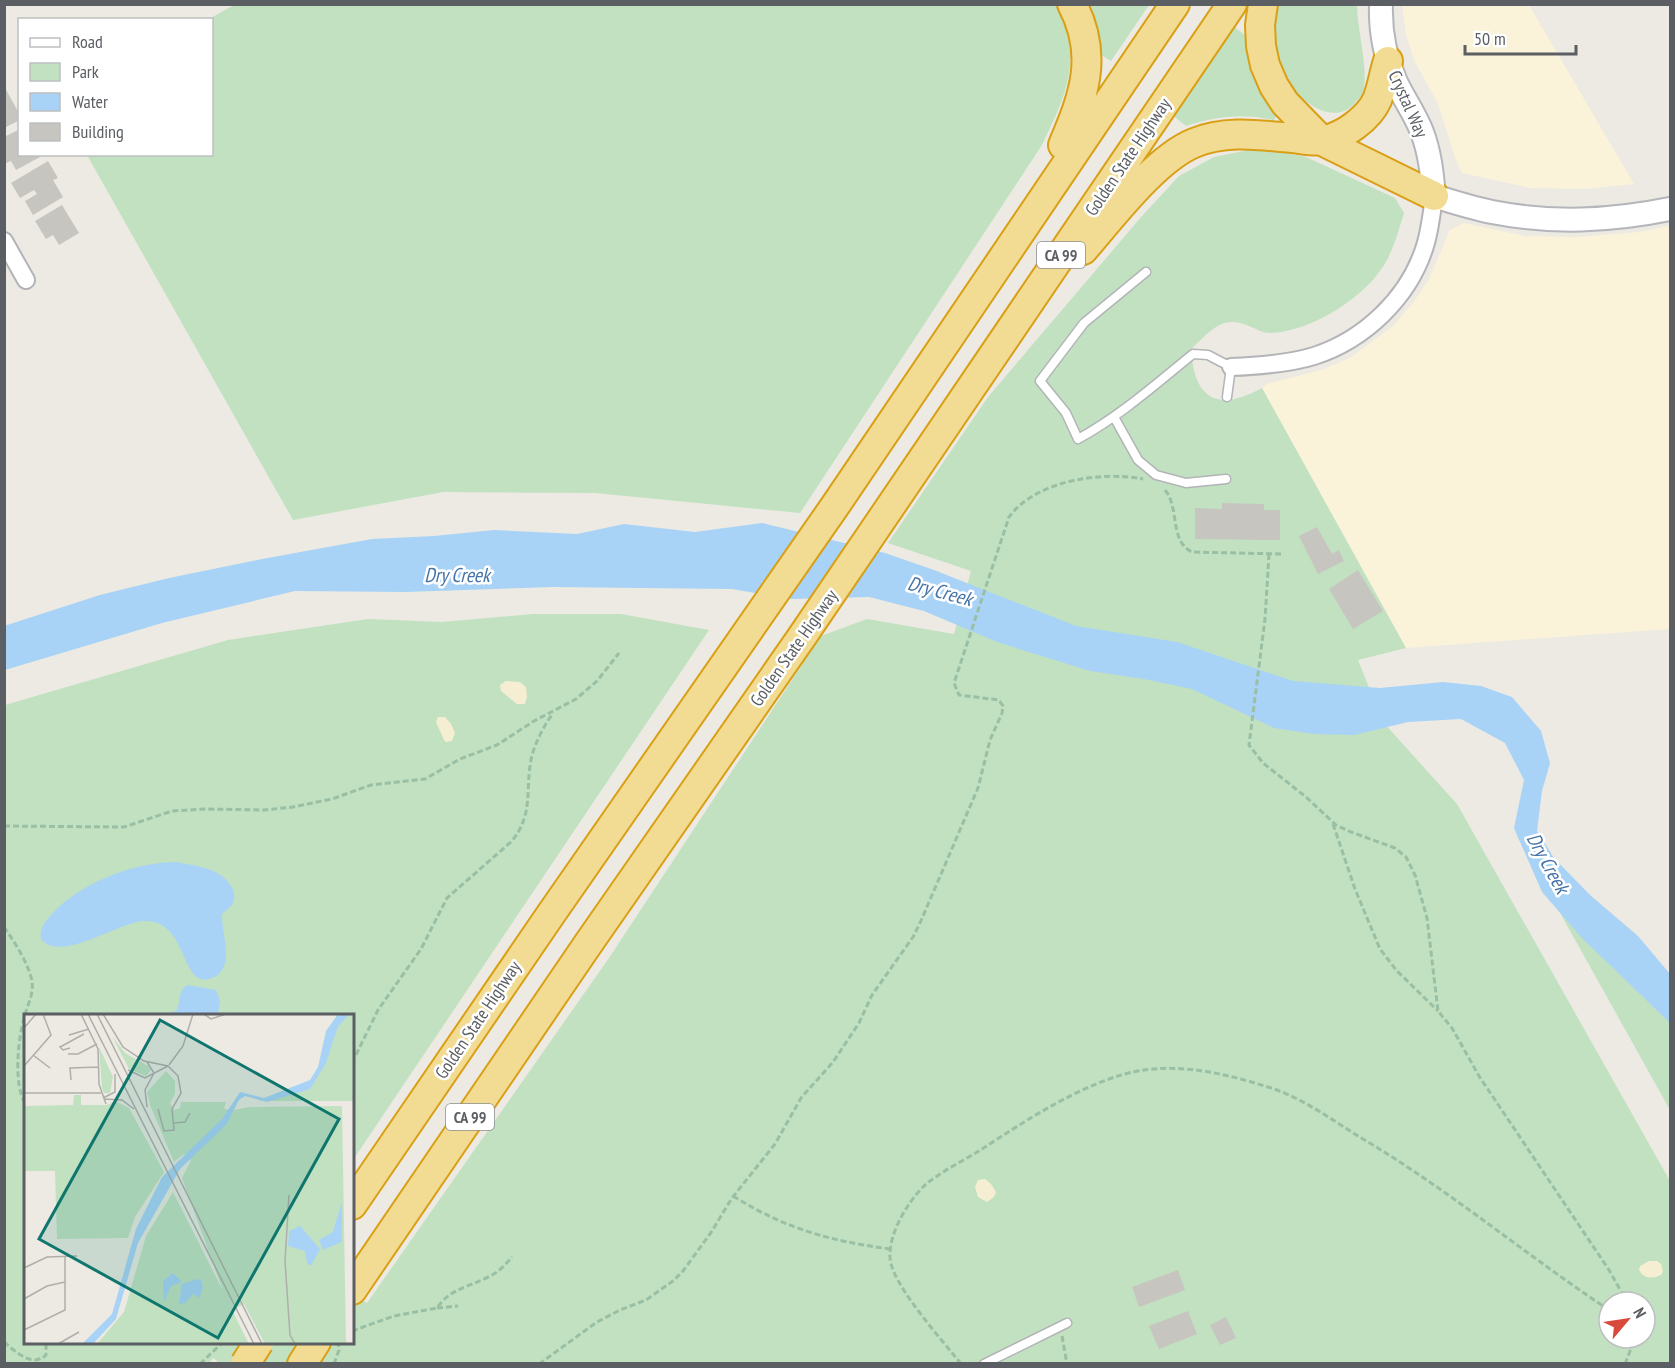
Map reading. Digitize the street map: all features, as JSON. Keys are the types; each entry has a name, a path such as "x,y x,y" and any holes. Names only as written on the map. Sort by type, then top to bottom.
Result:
{"highway":[{"path":"1037,206 1080,106 1085,81 1088,56 1078,15 1072,4"},
{"name":"Golden State Highway","path":"354,1202 837,502 1175,4"},
{"name":"Golden State Highway","path":"354,1287 891,507 1232,4"},
{"path":"1263,4 1260,25 1261,46 1270,76 1285,103 1322,141 1434,196"},
{"path":"1009,332 1155,170 1172,155 1192,144 1213,137 1236,134 1322,141 1341,135 1358,123 1376,102 1388,61"},
{"path":"245,1364 258,1344"},
{"path":"302,1364 327,1346"}],"street":[{"name":"Crystal Way","path":"1232,367 1262,366 1312,357 1353,338 1389,307 1415,270 1424,248 1434,196 1432,169 1423,134 1388,61 1383,40 1381,4"},
{"path":"1434,196 1490,212 1564,221 1633,216 1671,209"},
{"path":"4,242 26,280"}],"lane":[{"path":"1146,272 1084,322 1040,381 1066,413 1078,439 1114,417 1193,354 1208,355 1232,367 1227,397"},
{"path":"1114,417 1138,460 1156,475 1186,483 1226,479"},
{"path":"984,1364 1064,1324"}],"path":[{"path":"539,1364 597,1322 646,1300 673,1281 703,1245 734,1196 772,1149 801,1098 833,1062 859,1023 875,990 914,937 978,788 987,748 1002,713 1003,706 996,698 964,696 956,691 954,683 1005,525 1015,510 1049,487 1116,476 1146,480"},
{"path":"1163,488 1172,500 1177,532 1186,550 1281,554"},
{"path":"1269,554 1265,619 1248,738 1251,748 1263,763 1306,797 1328,818 1351,832 1395,848 1411,865 1427,918 1438,1011"},
{"path":"4,826 124,827 172,811 205,808 264,810 306,805 332,799 371,785 433,776 460,759 497,745 534,721 554,712 590,688 619,653"},
{"path":"354,1059 378,1011 421,949 447,898 519,832 527,813 531,758 543,729 554,712"},
{"path":"1328,818 1336,831 1346,864 1380,949 1397,971 1452,1028 1479,1076 1620,1290"},
{"path":"4,927 29,970 33,984 25,1014"},
{"path":"24,1016 18,1065 18,1086 24,1100"},
{"path":"962,1364 930,1325 891,1266 890,1249 897,1228 910,1204 924,1187 950,1168 1017,1126 1100,1083 1137,1071 1177,1069 1208,1072 1287,1094 1314,1107 1405,1164 1597,1302"},
{"path":"734,1196 777,1220 804,1231 890,1249"},
{"path":"437,1308 452,1292 493,1275 513,1257"},
{"path":"354,1330 394,1316 458,1306"},
{"path":"1064,1324 1067,1364"},
{"path":"4,1342 23,1358 34,1361 42,1360 46,1354 46,1344"},
{"path":"200,1364 222,1344"},
{"path":"327,1346 334,1364"}],"shaded area":[{"path":"1402,5 1529,5 1634,184 1585,189 1530,188 1462,173 1438,104 1414,60 1406,35"},
{"path":"1464,223 1525,236 1577,237 1639,232 1669,226 1670,629 1406,648 1262,388 1267,384 1324,369 1350,358 1393,326 1413,303 1429,279 1450,230"}],"green space":[{"path":"1058,4 1065,24 1070,60 1064,93 1042,145 800,513 595,493 443,492 293,520 88,156 213,156 213,18 211,18 234,5"},
{"path":"1084,5 1149,5 1111,61 1095,51"},
{"path":"1277,5 1357,5 1365,72 1364,83 1362,95 1347,110 1337,113 1318,109 1301,97 1287,81 1279,64 1275,44 1274,24"},
{"path":"1233,26 1249,38 1278,113 1274,120 1230,117 1186,126 1171,114"},
{"path":"1259,148 1306,157 1395,198 1404,213 1386,262 1373,280 1348,302 1317,320 1285,331 1267,333 1240,323 1224,324 1211,331 1191,349 1193,366 1197,380 1211,397 1221,400 1233,399 1262,388 1406,648 1358,660 1383,722 1457,804 1670,1181 1670,1363 221,1364 213,1358 209,1364 5,1364 5,705 228,640 368,619 442,622 533,614 621,614 709,630 354,1159 354,1014 24,1014 24,1344 354,1344 354,1295 367,1303 609,958 821,636 867,619 954,634 971,571 888,543 988,397 1142,216 1179,176 1214,157"},
{"path":"1516,835 1670,993 1670,1110 1520,841"}],"sand":[{"path":"506,681 520,682 526,687 525,704 517,704 501,691 500,685"},
{"path":"438,717 445,717 451,724 455,733 452,741 444,740 436,722"},
{"path":"985,1179 996,1192 994,1197 987,1202 978,1197 975,1187 978,1180"},
{"path":"1649,1261 1657,1261 1661,1264 1663,1271 1661,1275 1648,1277 1641,1273 1640,1266"}],"water":[{"name":"Dry Creek","path":"762,523 885,553 1076,626 1177,642 1293,681 1380,688 1443,682 1481,686 1512,697 1541,731 1550,763 1542,791 1537,831 1554,858 1590,895 1638,936 1670,974 1670,1023 1582,938 1542,892 1514,828 1524,780 1505,743 1461,719 1408,722 1354,735 1314,734 1274,728 1192,689 1090,671 997,642 924,611 869,597 791,599 732,589 552,587 405,592 295,591 162,623 5,670 4,626 100,595 262,559 372,539 494,530 577,534 624,524 695,532"},
{"path":"176,862 209,869 223,877 233,890 233,902 222,914 226,947 225,964 216,976 204,980 196,976 189,968 170,932 160,924 145,921 134,923 62,947 50,945 41,939 42,929 49,917 77,893 92,884 126,870"},
{"path":"188,985 216,990 220,1001 218,1014 167,1014 177,1010 181,992"}],"building":[{"path":"4,86 18,111 18,121 4,128"},
{"path":"18,130 18,156 40,157 16,170 11,161 4,164 4,137"},
{"path":"48,161 58,178 53,180 63,197 33,215 25,201 37,194 34,190 20,198 11,183"},
{"path":"62,205 79,233 59,245 53,235 46,239 35,221"},
{"path":"1222,503 1264,504 1264,510 1280,510 1280,540 1195,539 1195,508 1222,509"},
{"path":"1317,527 1332,554 1339,550 1344,561 1318,574 1299,536"},
{"path":"1358,570 1383,611 1353,629 1329,589"},
{"path":"1178,1270 1185,1290 1139,1307 1132,1287"},
{"path":"1188,1311 1197,1334 1159,1349 1149,1326"},
{"path":"1226,1317 1236,1338 1220,1345 1210,1325"}]}
